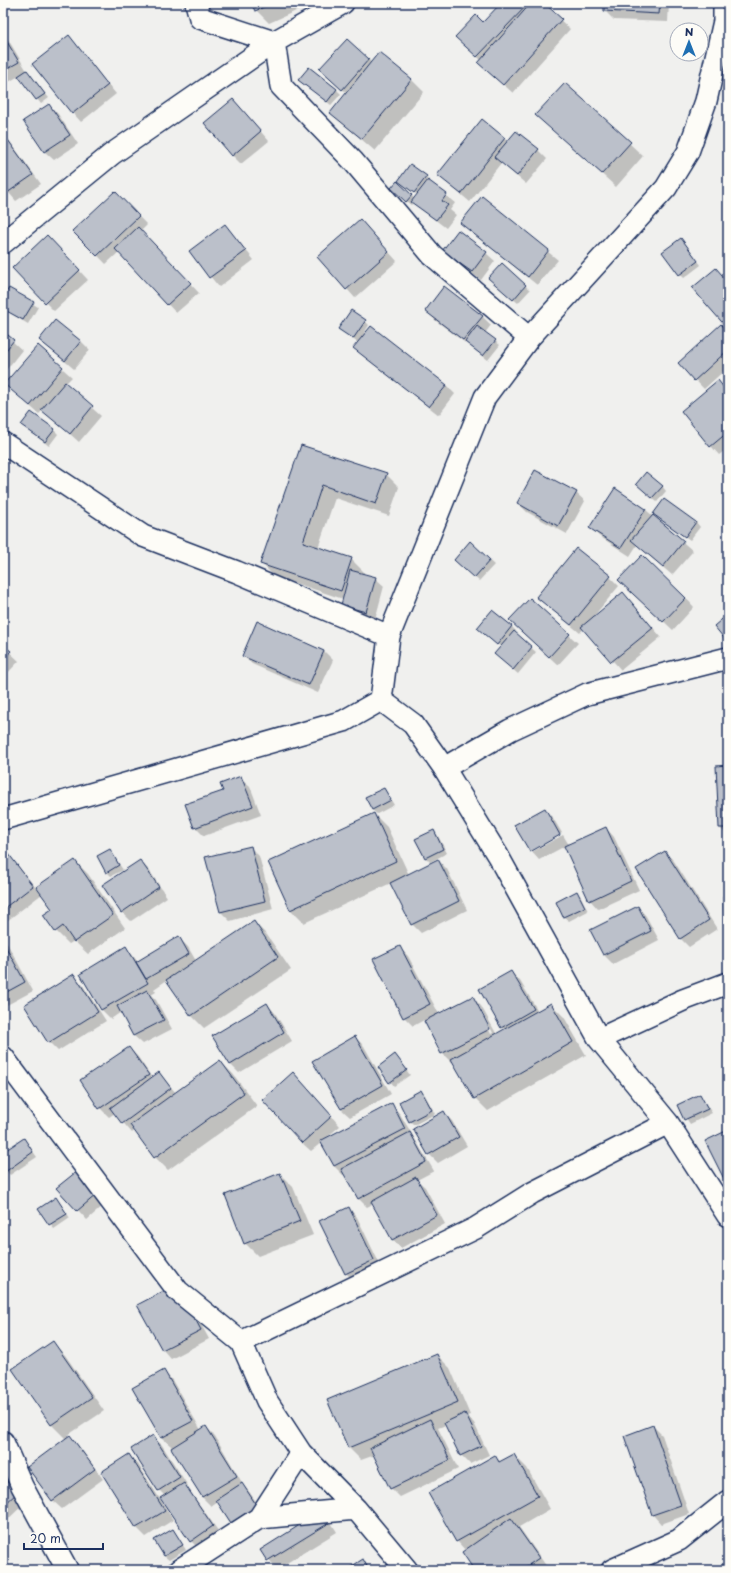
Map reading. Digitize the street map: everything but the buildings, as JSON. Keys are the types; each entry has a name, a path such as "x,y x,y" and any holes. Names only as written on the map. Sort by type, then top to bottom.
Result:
{"street":[{"path":"196,3 200,18 274,42"},
{"path":"3,244 112,154 274,42 343,3"},
{"path":"381,700 389,636 485,397 529,338 666,188 688,152 706,101 725,16"},
{"path":"274,42 281,86 353,161 432,255 529,338"},
{"path":"3,443 143,536 236,572 389,636"},
{"path":"444,768 510,730 587,694 728,658"},
{"path":"381,700 413,724 444,768 498,856 599,1039 668,1123 728,1216"},
{"path":"3,819 344,721 381,700"},
{"path":"599,1039 683,1000 728,983"},
{"path":"3,1057 178,1291 241,1342 267,1401 301,1453 356,1509 407,1570"},
{"path":"241,1342 476,1228 532,1193 668,1123"},
{"path":"3,1442 22,1486 64,1570"},
{"path":"179,1570 259,1518 301,1453"},
{"path":"612,1570 679,1540 728,1501"},
{"path":"259,1518 356,1509"}]}
